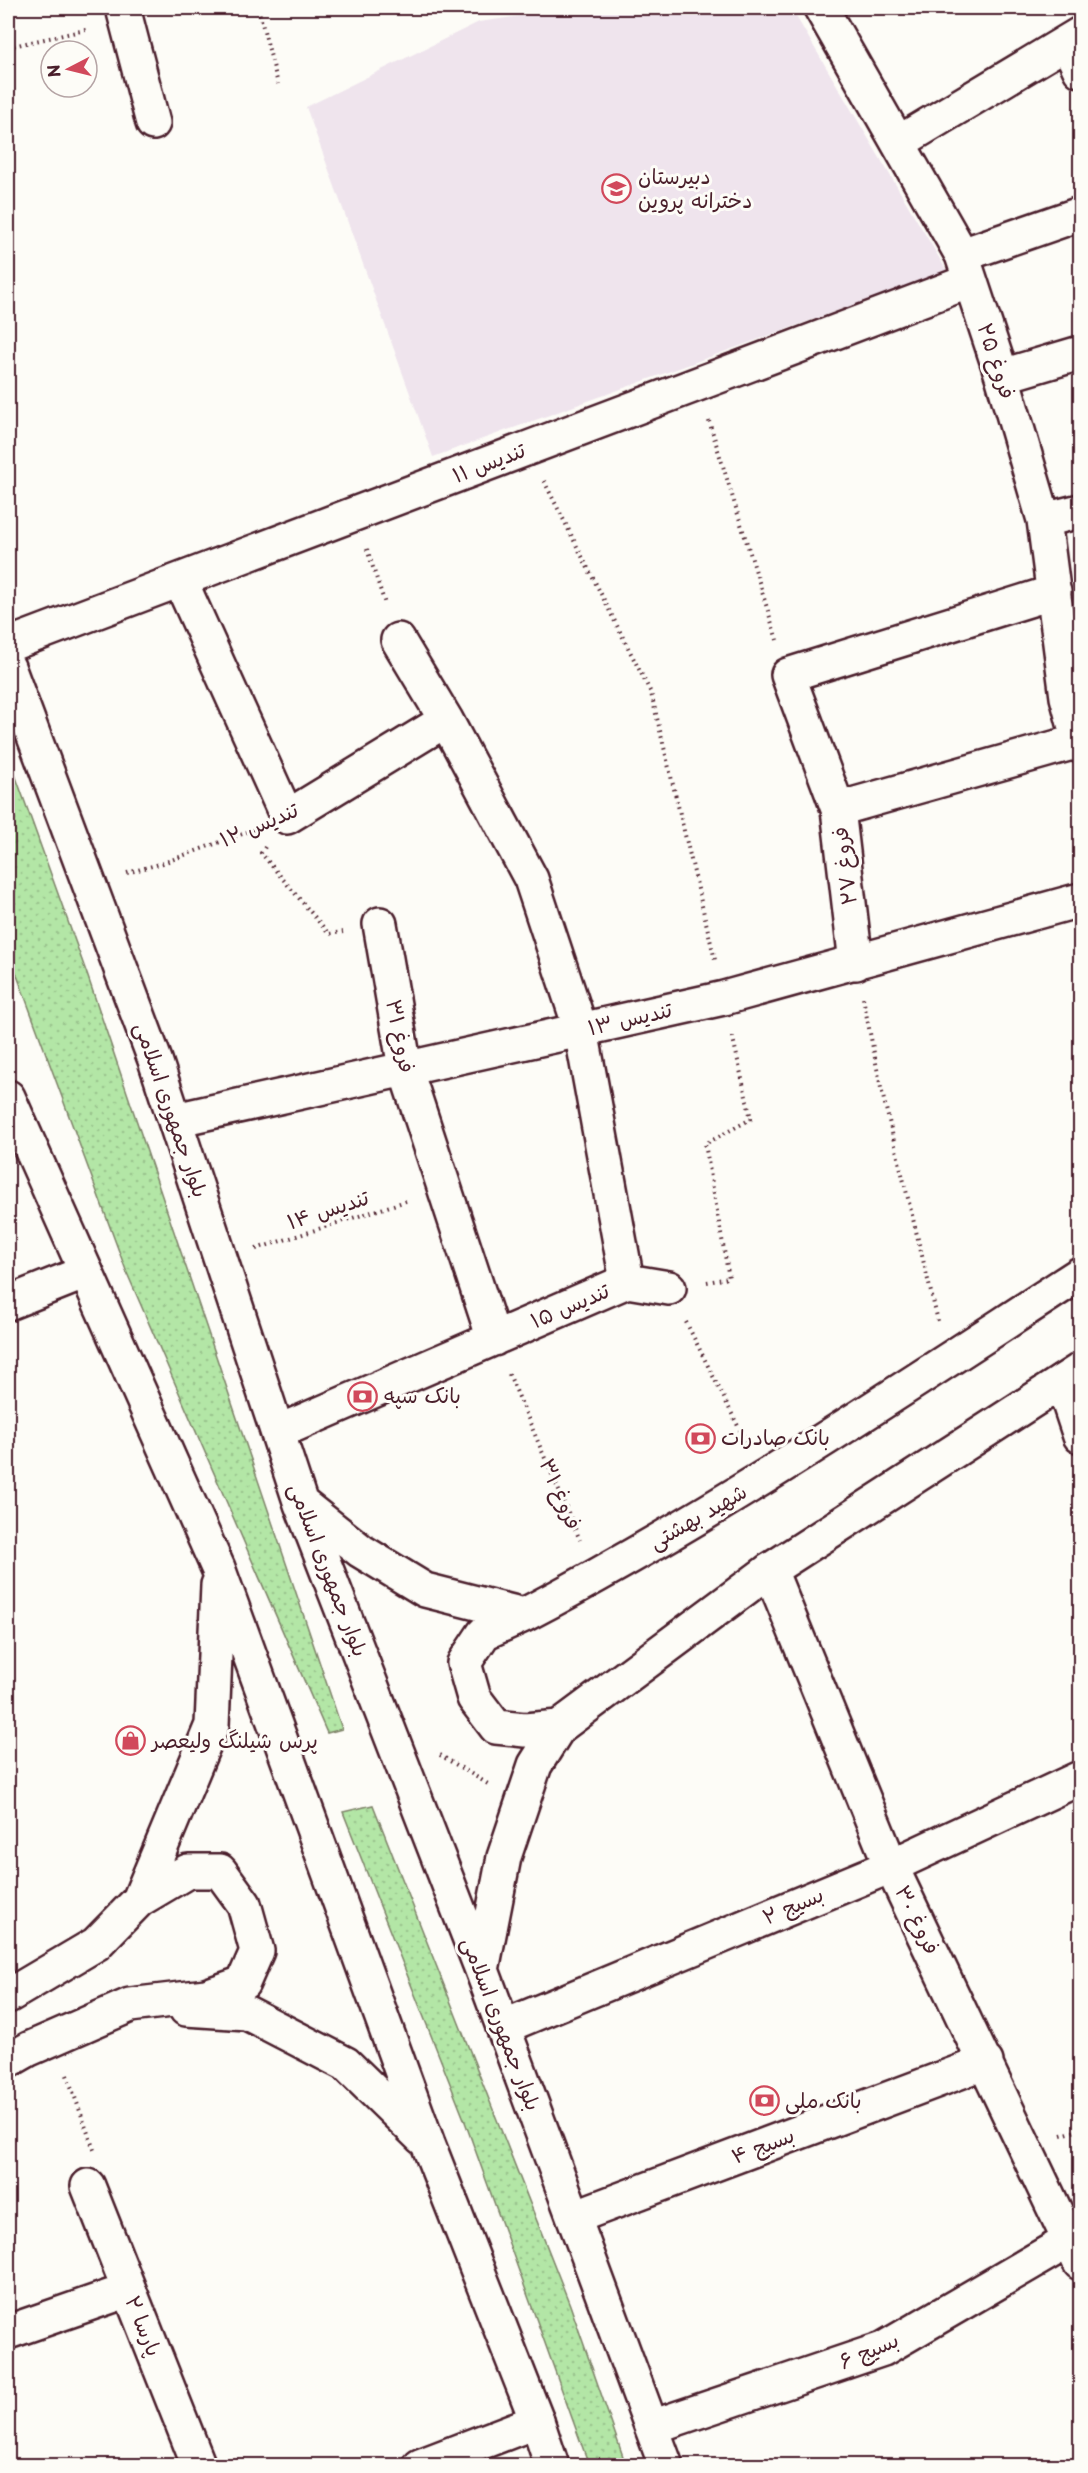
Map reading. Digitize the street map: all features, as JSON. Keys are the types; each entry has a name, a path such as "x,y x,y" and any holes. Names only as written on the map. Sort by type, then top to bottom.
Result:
{"street":[{"path":"123,8 153,123"},
{"name":"فروغ ۲۵","path":"833,11 898,143 966,268 1002,376 1044,520 1054,592 1071,645 1067,697 1080,743"},
{"path":"898,143 1076,48"},
{"name":"تندیس ۱۱","path":"8,645 697,385 966,268 1080,214"},
{"path":"1002,376 1080,353"},
{"path":"1044,520 1080,511"},
{"path":"180,580 287,817"},
{"path":"788,675 1054,592"},
{"name":"تندیس ۱۵","path":"278,1432 627,1281 580,1030 531,879 446,720 398,640"},
{"name":"بلوار جمهوری اسلامی","path":"8,667 175,1120 301,1504 482,1970 666,2466"},
{"name":"فروغ ۲۷","path":"788,675 838,809 856,963"},
{"name":"تندیس ۱۲","path":"287,817 446,720"},
{"path":"838,809 1080,743"},
{"name":"تندیس ۱۳","path":"175,1120 724,998 1080,900"},
{"name":"فروغ ۳۱","path":"380,924 405,1068 494,1339"},
{"path":"8,1097 218,1568 428,2144 537,2421 552,2466"},
{"path":"8,1303 86,1272"},
{"name":"شهید بهشتی","path":"559,1727 525,1730 496,1727 474,1698 464,1663 484,1633 596,1577 764,1479 1080,1274"},
{"path":"627,1281 669,1288"},
{"path":"482,1970 504,1857 535,1765 559,1727 770,1570 1071,1376 1080,1436"},
{"path":"301,1504 361,1551 425,1590 524,1615"},
{"path":"139,1900 212,1725 218,1568"},
{"name":"فروغ ۳۰","path":"770,1570 891,1866 1075,2251"},
{"name":"بسیج ۲","path":"503,2027 891,1866 1080,1778"},
{"path":"8,1996 96,1944 139,1900 188,1871 220,1871 244,1904 257,1951 243,1983 206,1996 130,2005 53,2038 8,2061"},
{"path":"130,2005 247,2013 346,2064 428,2144"},
{"name":"بسیج ۴","path":"574,2217 986,2062"},
{"name":"پارسا ۲","path":"88,2186 199,2466"},
{"name":"بسیج ۶","path":"652,2427 883,2349 1075,2251"},
{"path":"8,2332 129,2290"},
{"path":"420,2466 537,2421"}],"path":[{"path":"258,8 278,84"},
{"path":"697,385 788,675"},
{"path":"355,514 398,640"},
{"path":"287,817 261,853 329,934 380,924"},
{"name":"تندیس ۱۲","path":"89,884 163,863 287,817"},
{"path":"856,963 881,1088 948,1360"},
{"name":"تندیس ۱۴","path":"221,1261 444,1188"},
{"name":"فروغ ۳۱","path":"494,1339 596,1577"},
{"path":"437,1753 522,1805"},
{"path":"53,2038 98,2159 75,2169 88,2186"}],"shaded area":[{"name":"دبیرستان دخترانه پروین","path":"577,8 791,8 947,271 433,457 306,107 479,22"}],"green space":[{"path":"8,755 88,977 342,1729 327,1733 127,1273 8,951"},
{"path":"373,1805 570,2305 626,2465 589,2465 464,2119 343,1812"}],"place":[{"name":"دبیرستان دخترانه پروین","path":"617,189"},
{"name":"بانک سپه","path":"363,1396"},
{"name":"بانک صادرات","path":"700,1438"},
{"name":"پرس شیلنگ ولیعصر","path":"131,1741"},
{"name":"بانک ملی","path":"764,2101"}]}
